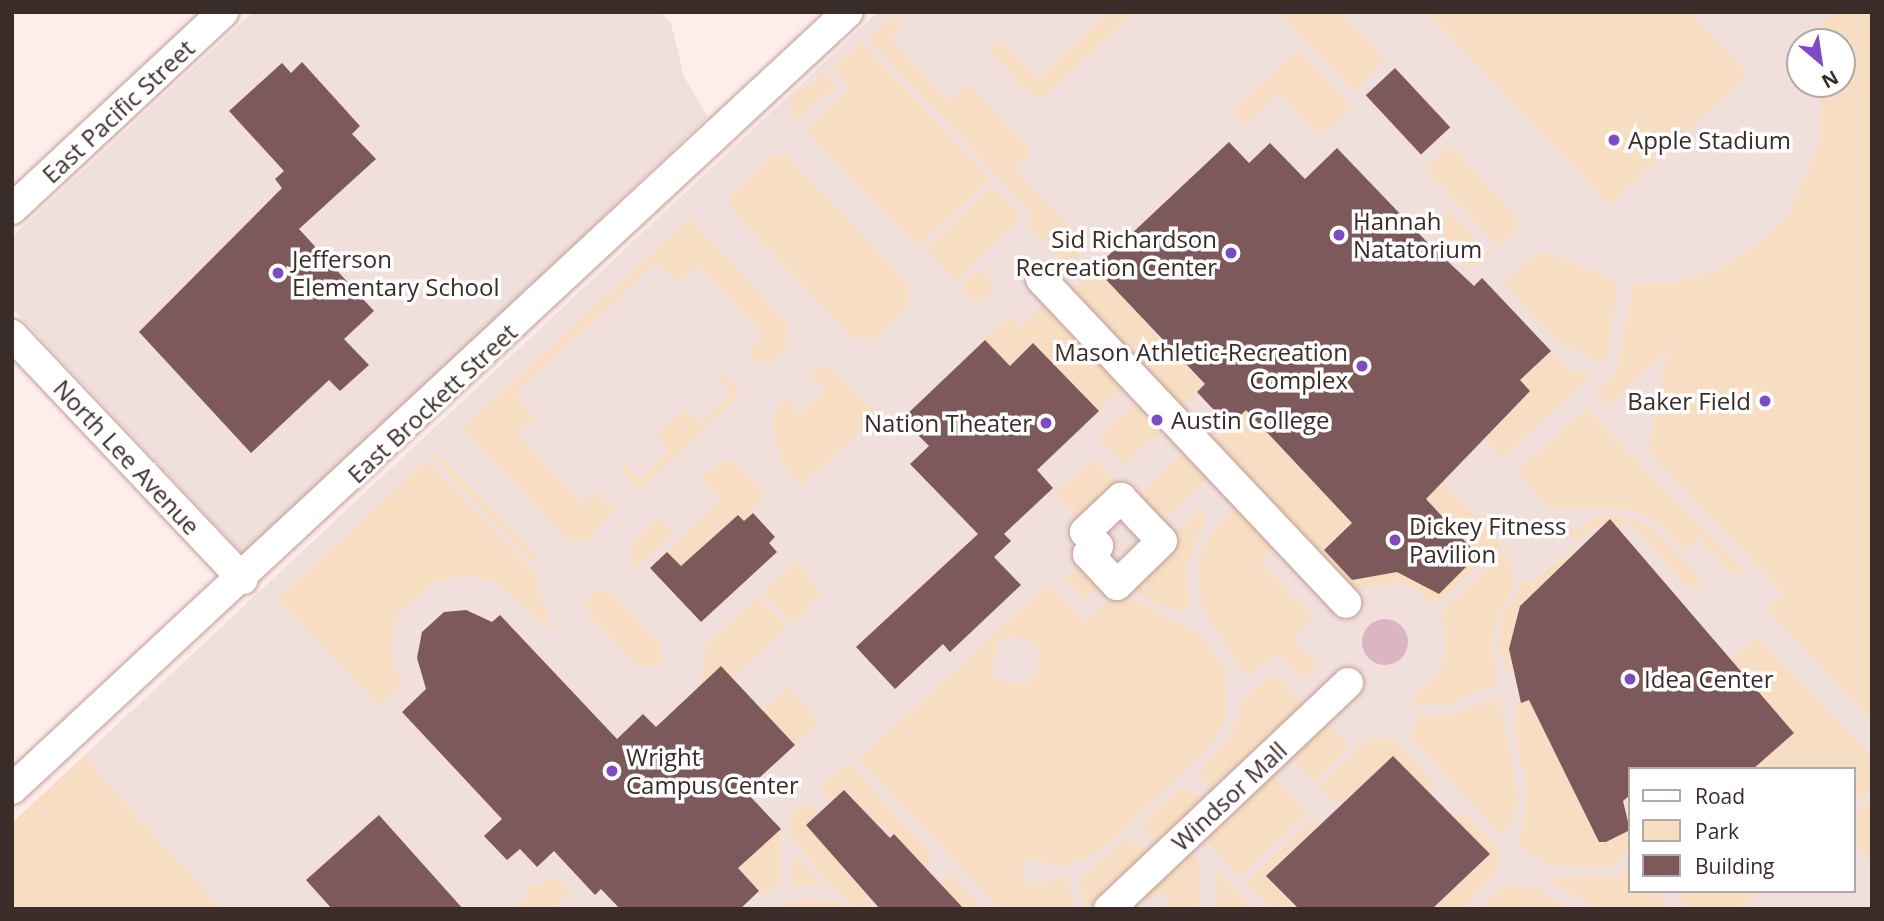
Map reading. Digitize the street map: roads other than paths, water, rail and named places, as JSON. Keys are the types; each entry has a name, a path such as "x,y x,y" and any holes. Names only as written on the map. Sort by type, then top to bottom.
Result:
{"street":[{"name":"East Pacific Street","path":"12,209 223,12"},
{"name":"East Brockett Street","path":"12,789 243,579 848,12"},
{"path":"1041,279 1346,603"},
{"name":"North Lee Avenue","path":"12,335 243,579"},
{"name":"Windsor Mall","path":"1109,909 1348,683"}],"place":[{"name":"Apple Stadium","path":"1614,140"},
{"name":"Hannah Natatorium","path":"1339,235"},
{"name":"Sid Richardson Recreation Center","path":"1231,253"},
{"name":"Jefferson Elementary School","path":"278,273"},
{"name":"Mason Athletic-Recreation Complex","path":"1362,366"},
{"name":"Baker Field","path":"1765,401"},
{"name":"Austin College","path":"1157,420"},
{"name":"Nation Theater","path":"1046,423"},
{"name":"Dickey Fitness Pavilion","path":"1395,540"},
{"name":"Idea Center","path":"1630,679"},
{"name":"Wright Campus Center","path":"612,771"}]}
